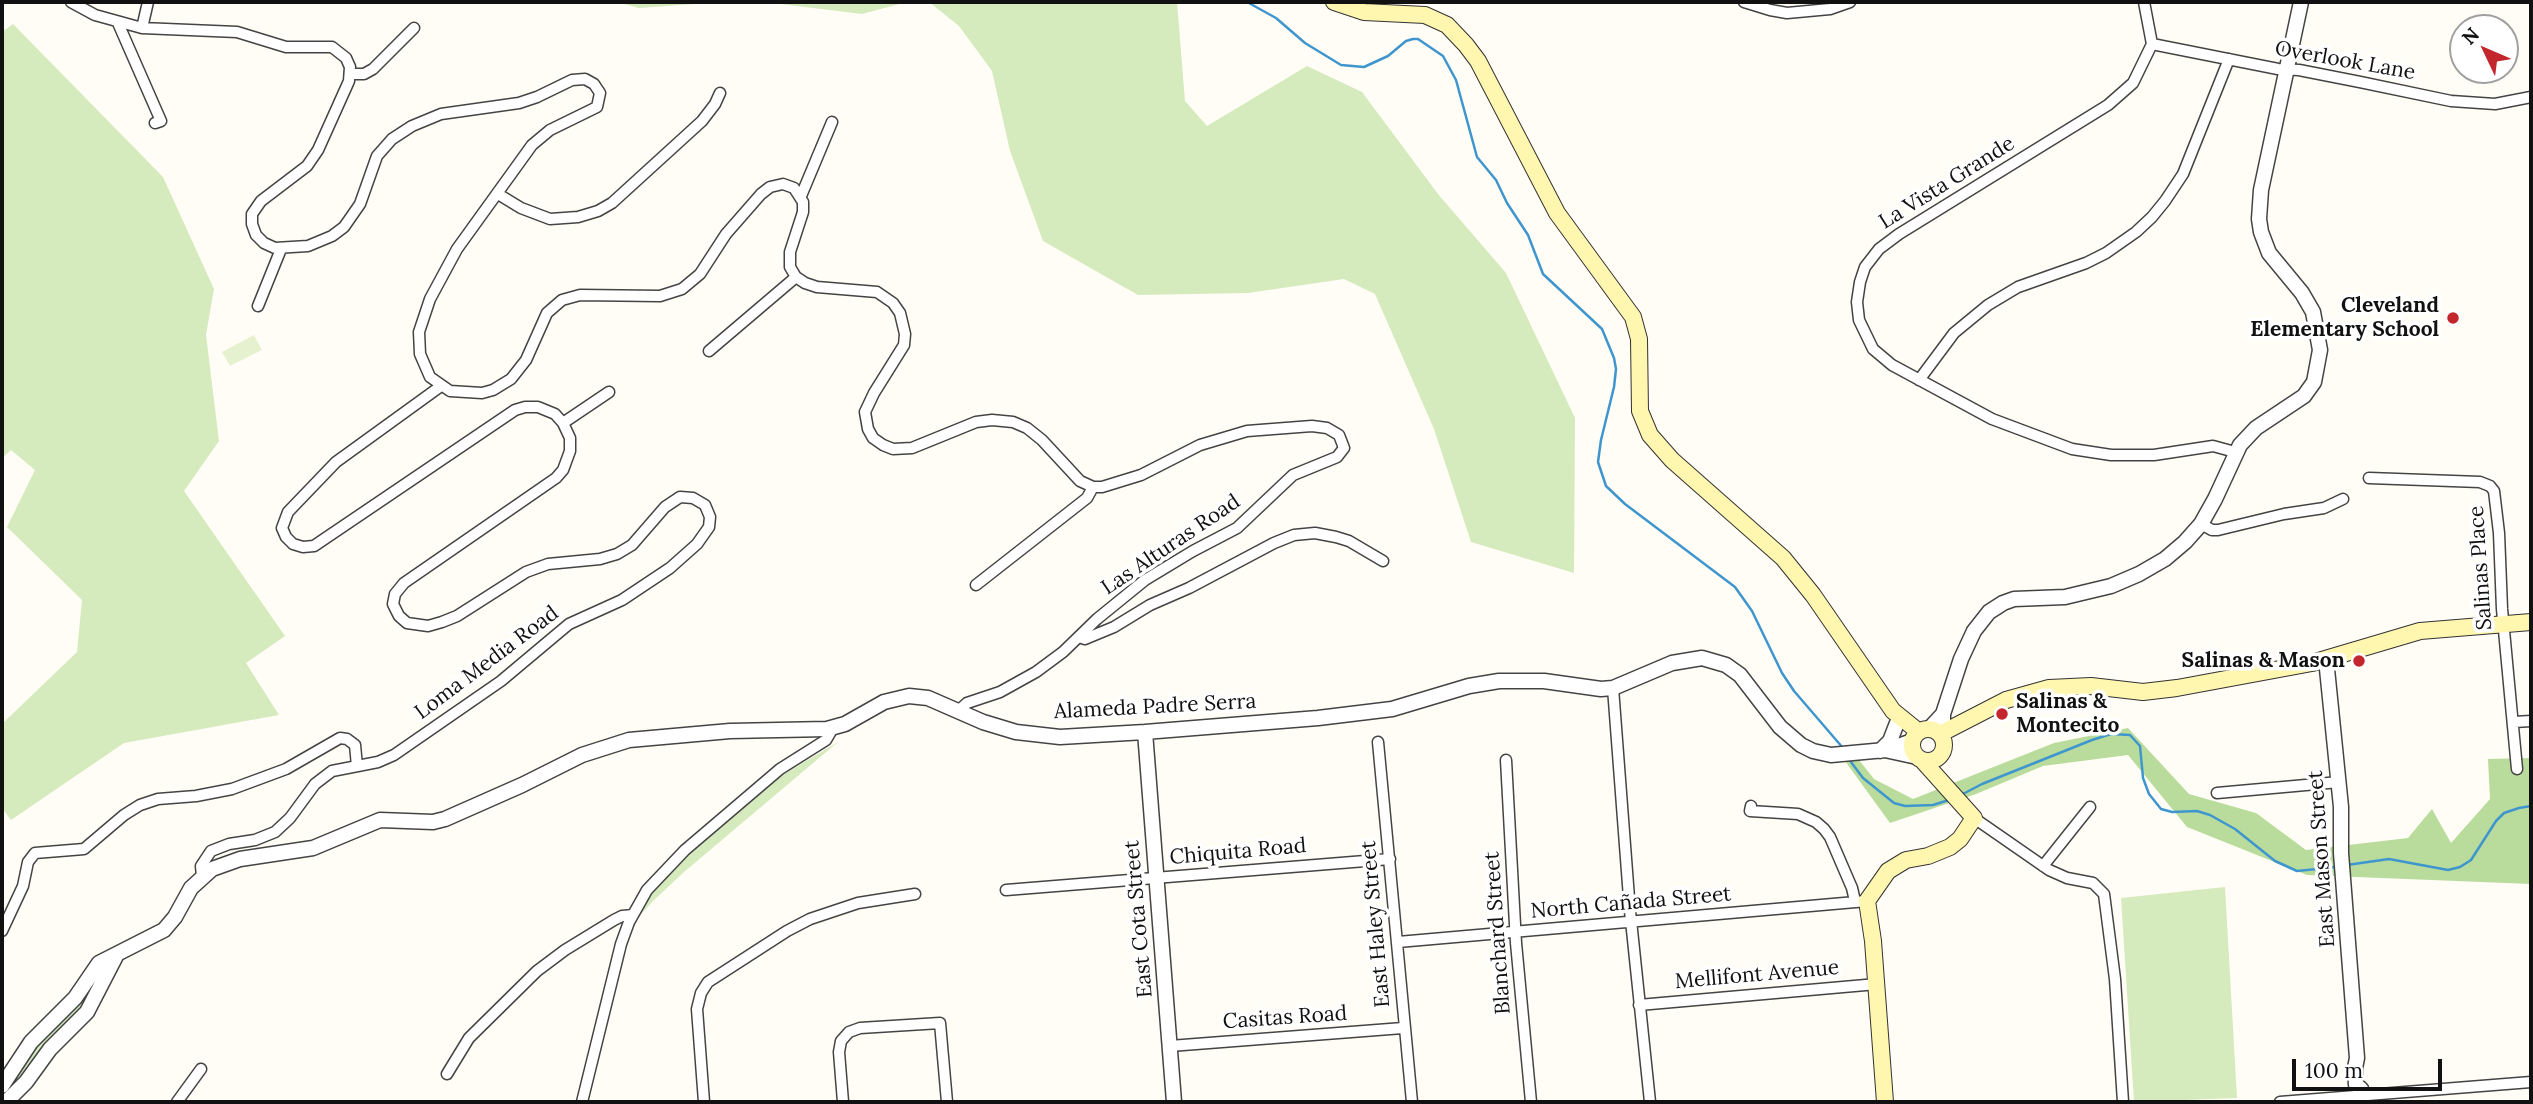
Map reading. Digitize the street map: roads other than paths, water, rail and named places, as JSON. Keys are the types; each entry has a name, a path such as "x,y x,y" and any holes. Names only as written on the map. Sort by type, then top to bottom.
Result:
{"main road":[{"path":"1339,3 1364,12 1425,15 1447,25 1466,45 1478,61 1557,213 1633,317 1640,349 1638,400 1646,430 1672,460 1793,569 1895,717 1927,743 1945,783 1974,818 1960,839 1950,847 1928,856 1906,860 1888,871 1861,901 1877,984 1885,1102"},
{"path":"1927,743 1957,724 2006,700 2049,688 2091,686 2143,692 2177,688 2326,659 2420,631 2531,622"},
{"path":"1927,743 1970,725 1977,716"}],"street":[{"path":"71,2 95,15 142,29 218,30 256,36 293,48 332,47 346,58 350,74 347,87 318,150 307,166 254,209 252,224 256,234 269,246 282,249 319,242 344,227 360,204 377,156 393,139 412,126 441,114 519,103 572,80 585,79 594,84 600,93 597,107 560,124 532,145 457,249 423,315 419,332 419,354 430,377 450,391 482,393 511,379 526,360 547,313 562,300 580,295 660,296 682,289 700,274 726,234 761,194 783,184 794,188 801,196"},
{"path":"93,2 95,15"},
{"path":"142,29 148,2"},
{"path":"1744,2 1787,12 1830,9 1850,2"},
{"path":"2144,2 2152,44"},
{"path":"1927,743 1943,722 1961,659 1974,631 1998,605 2014,599 2074,595 2120,583 2165,559 2201,524 2235,452 2256,428 2304,396 2314,382 2319,365 2318,334 2313,312 2302,293 2274,261 2266,245 2259,219 2261,190 2301,2"},
{"path":"118,23 161,121 155,123"},
{"path":"350,74 364,74 373,69 414,28"},
{"name":"Overlook Lane","path":"2152,44 2451,101 2496,104 2531,97"},
{"name":"La Vista Grande","path":"2152,44 2133,83 2115,101 1899,233 1879,248 1861,276 1857,310 1862,330 1873,349 1884,360 1992,419 2072,449 2111,455 2168,454 2213,446 2235,452"},
{"path":"1919,380 1954,333 1988,305 2018,287 2095,259 2118,246 2144,225 2165,201 2183,174 2228,59"},
{"path":"498,194 521,208 550,219 578,217 598,211 612,203 702,121 720,93"},
{"path":"832,122 801,196 803,212 793,238 790,261 796,277 805,284 877,292 889,299 900,313 905,334 904,345 865,412 868,429 878,442 893,449 903,449 926,443 976,422 992,419 1013,422 1027,428 1042,440 1074,477 1093,487 1087,498 976,584"},
{"path":"258,306 282,249"},
{"path":"709,351 796,277"},
{"path":"441,386 356,446 316,480 285,517 282,528 289,541 303,547 319,543 515,410 531,406 544,408 564,423 609,392"},
{"name":"Loma Media Road","path":"202,877 201,866 211,851 256,840 275,832 324,776 340,768 378,762 394,755 501,681 569,624 622,600 662,575 697,544 708,530 710,517 707,508 697,499 683,496 665,507 636,540 617,554 600,559 537,567 457,616 442,622 419,626 403,620 393,604 395,594 404,583 556,478 563,470 569,458 570,445 564,423"},
{"name":"Las Alturas Road","path":"958,711 967,703 1000,692 1028,678 1063,652 1102,614 1145,580 1237,528 1287,479 1337,457 1342,453 1344,443 1333,430 1321,427 1247,431 1200,446 1116,485 1093,487"},
{"name":"Salinas Place","path":"2369,478 2480,482 2490,486 2497,509 2503,624 2517,769"},
{"path":"2201,524 2218,530 2284,514 2328,507 2343,499"},
{"path":"1079,637 1085,639 1114,627 1150,605 1294,535 1315,533 1336,537 1349,541 1383,561"},
{"name":"Alameda Padre Serra","path":"2,1086 31,1042 75,998 96,967 164,930 175,917 191,888 212,869 232,861 313,848 380,820 433,822 445,819 582,755 616,743 691,734 833,728 884,702 909,696 928,698 1006,729 1038,734 1071,736 1145,732 1318,718 1392,709 1469,686 1499,681 1544,681 1601,689 1613,688 1682,660 1709,659 1726,665 1740,676 1780,727 1808,749 1830,755 1927,743"},
{"name":"East Mason Street","path":"2326,659 2339,782 2341,853 2357,1058 2364,1085 2361,1096"},
{"path":"1613,688 1639,1004 1650,1102"},
{"path":"1944,711 1949,719 1957,724"},
{"path":"1883,750 1891,741 1895,717"},
{"path":"2514,722 2531,721"},
{"path":"582,1102 621,944 647,890 670,864 780,768 826,740 833,728"},
{"name":"East Cota Street","path":"1145,732 1174,1102"},
{"path":"2,931 23,886 29,859 35,853 84,849 140,805 159,799 232,789 286,769 340,737 347,738 355,745 357,766"},
{"name":"East Haley Street","path":"1378,743 1412,1102"},
{"name":"Blanchard Street","path":"1506,760 1516,932 1531,1102"},
{"path":"2217,793 2339,782"},
{"path":"1751,806 1750,811 1798,814 1816,822 1824,829 1861,901"},
{"path":"2042,866 2090,807"},
{"path":"1974,818 2042,866 2061,876 2093,883 2106,898 2118,1006 2123,1102"},
{"name":"Chiquita Road","path":"1006,890 1390,859"},
{"path":"704,1102 698,1001 704,987 718,973 810,919 858,902 915,894"},
{"name":"North Cañada Street","path":"1398,942 1861,901"},
{"path":"447,1074 469,1038 537,971 614,920 633,915"},
{"path":"6,1102 26,1082 47,1051 87,1012 118,953"},
{"name":"Mellifont Avenue","path":"1639,1004 1877,984"},
{"path":"843,1102 839,1052 841,1041 849,1032 860,1028 940,1023 947,1102"},
{"name":"Casitas Road","path":"1170,1046 1403,1028"},
{"path":"177,1102 201,1069"},
{"path":"2280,1102 2531,1082"}],"waterway":[{"path":"1247,2 1276,18 1305,43 1341,65 1364,67 1388,56 1406,41 1413,39 1418,39 1443,56 1456,80 1477,157 1496,180 1528,235 1543,274 1602,329 1614,358 1614,387 1598,462 1606,486 1625,504 1735,587 1752,611 1782,673 1794,691 1843,748"},
{"path":"1961,795 2092,740 2111,734 2130,735 2140,746 2143,778 2149,794 2161,809 2172,812 2197,811 2210,815 2235,829 2275,861 2297,871 2337,867"},
{"path":"1851,762 1863,778 1894,803 1905,806 1933,805 1949,800"},
{"path":"2347,865 2389,859 2448,870 2460,867 2471,860 2504,813 2531,806"}],"place":[{"name":"Cleveland Elementary School","path":"2453,318"},
{"name":"Salinas & Mason","path":"2359,661"},
{"name":"Salinas & Montecito","path":"2002,714"}]}
